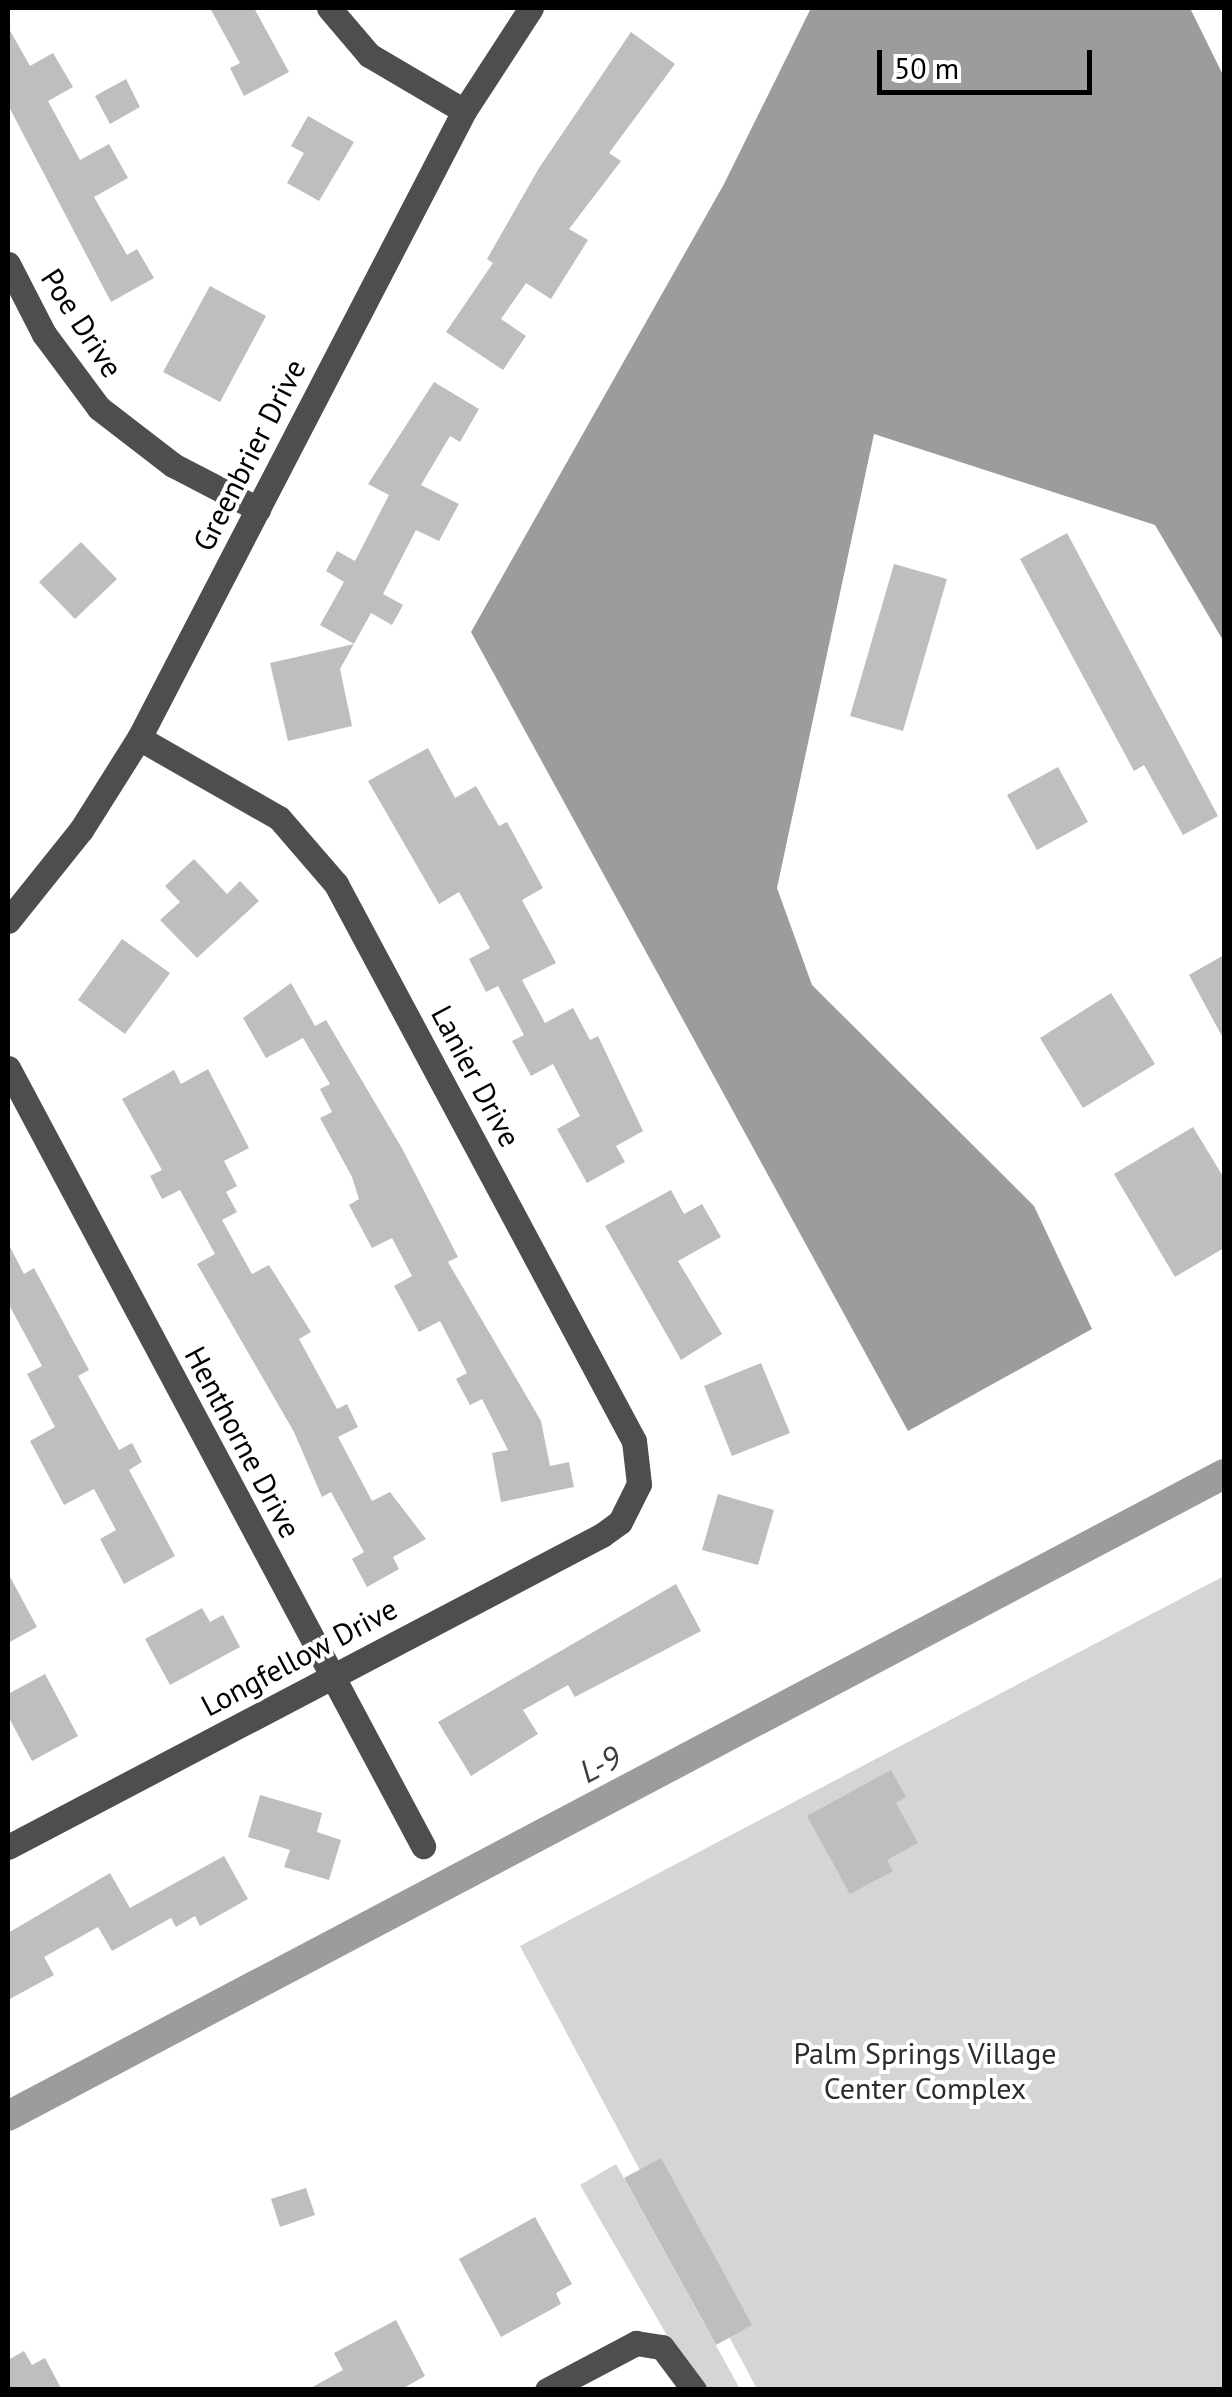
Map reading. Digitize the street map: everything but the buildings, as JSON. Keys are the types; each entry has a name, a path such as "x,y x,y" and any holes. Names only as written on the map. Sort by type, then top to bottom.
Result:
{"street":[{"path":"329,8 369,55 464,111"},
{"name":"Greenbrier Drive","path":"8,920 81,830 139,738 464,111 531,8"},
{"name":"Poe Drive","path":"8,264 44,334 99,408 173,465 258,509"},
{"name":"Lanier Drive","path":"139,738 279,818 336,884 634,1441 640,1484 620,1522"},
{"name":"Henthorne Drive","path":"8,1068 424,1846"},
{"name":"Longfellow Drive","path":"8,1847 620,1522"},
{"path":"548,2390 636,2344 662,2347 694,2390"}],"green space":[{"name":"Palm Springs Village Center Complex","path":"1224,1576 1224,2389 757,2389 520,1946"},
{"path":"616,2164 740,2389 698,2389 580,2185"}],"shaded area":[{"path":"811,8 1190,8 1224,77 1224,642 1155,525 874,434 777,888 812,985 1034,1206 1092,1329 908,1431 471,632 724,184"}],"waterway":[{"name":"L-9","path":"8,2116 1224,1474"}]}
